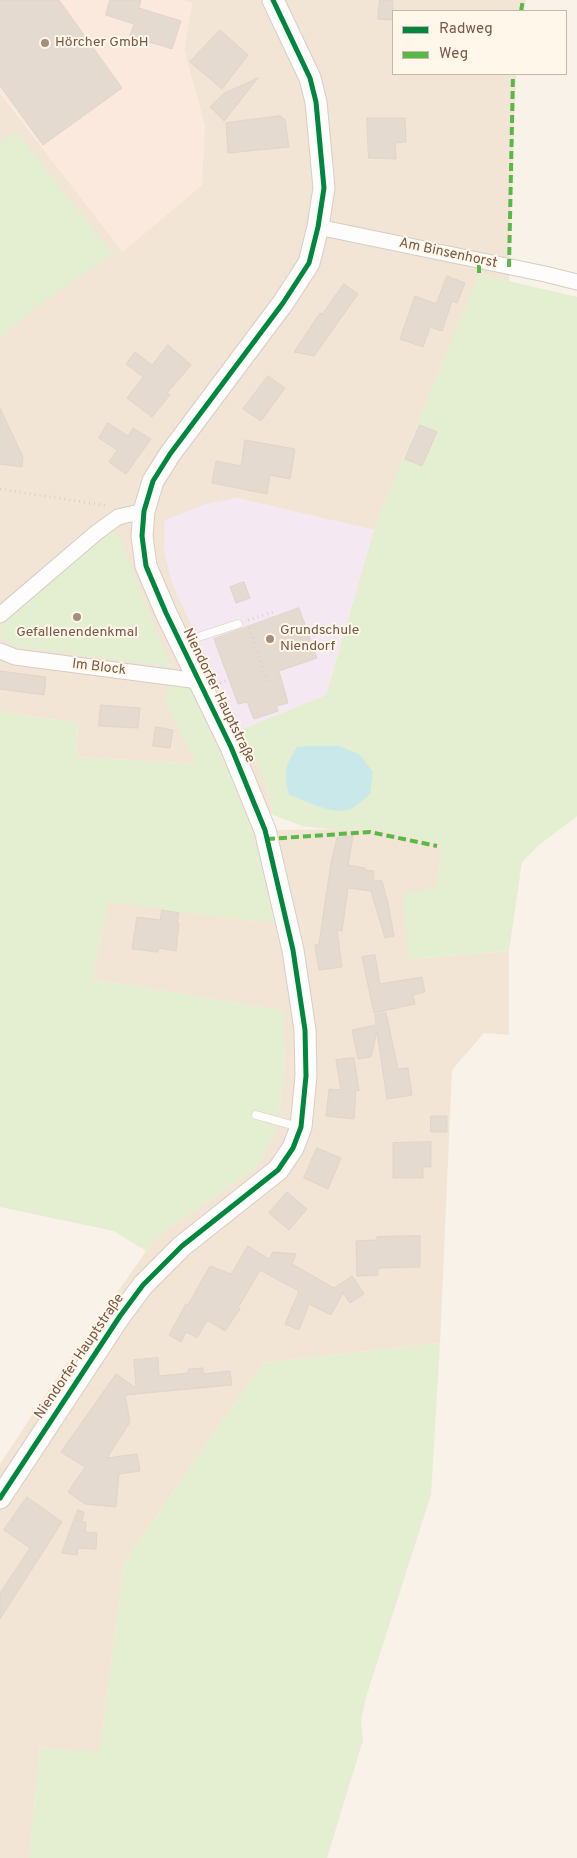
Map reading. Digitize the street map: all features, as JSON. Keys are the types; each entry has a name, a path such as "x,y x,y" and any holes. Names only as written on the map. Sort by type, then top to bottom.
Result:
{"main road":[{"name":"Niendorfer Hauptstraße","path":"0,1498 120,1316 143,1285 182,1246 278,1170 293,1148 301,1127 306,1076 304,1030 287,922 265,830 231,746 166,614 146,566 142,536 144,511 154,480 170,454 284,303 309,263 318,227 324,188 316,102 310,78 273,0"}],"street":[{"name":"Am Binsenhorst","path":"318,227 577,282"},
{"path":"0,615 96,533 118,517 144,511"},
{"name":"Im Block","path":"0,651 15,657 199,681"}],"lane":[{"path":"180,643 238,624"},
{"path":"256,1115 301,1127"}],"path":[{"path":"0,489 115,507"},
{"path":"267,682 246,621 273,612"}],"shaded area":[{"path":"0,0 182,0 192,3 184,50 205,127 202,185 123,252 0,93"},
{"path":"182,0 526,0 524,10 392,10 392,75 516,75 509,281 479,275 374,530 236,498 172,583 264,778 273,815 165,701 197,764 76,757 78,723 0,712 0,93 123,252 205,127 184,50 192,3"},
{"name":"Grundschule Niendorf","path":"236,498 374,530 326,695 240,730 172,583 164,551 165,520 206,504"},
{"path":"374,829 442,845 436,889 409,959 509,951 509,1035 484,1033 452,1070 440,1343 263,1363 124,1563 100,1753 40,1747 29,1858 0,1858 0,1464 56,1379 156,1237 256,1168 278,1122 285,1058 282,1011 93,979 109,901 241,920 287,922 265,830"}],"green space":[{"path":"17,132 113,254 39,305 0,338 0,141"},
{"path":"479,274 577,297 577,816 539,845 522,862 509,951 409,959 402,893 436,889 442,845 374,829 335,830 302,826 273,815 264,778 240,730 326,695 374,530"},
{"path":"116,528 171,667 11,646 0,635 2,620"},
{"path":"171,667 197,691 249,788 287,923 241,920 109,902 95,962 93,979 283,1011 285,1058 278,1122 270,1144 256,1168 156,1237 146,1251 114,1231 0,1207 0,712 78,723 76,757 196,764 165,701"},
{"path":"440,1343 431,1495 367,1694 361,1720 363,1740 327,1858 29,1858 40,1747 100,1752 124,1563 263,1363"}],"water":[{"path":"339,746 359,754 373,772 370,794 353,808 343,811 320,807 289,795 286,781 287,765 297,747"}],"building":[{"name":"Hörcher GmbH","path":"0,0 59,0 122,88 43,145 0,86"},
{"path":"110,0 141,0 139,8 181,21 172,49 130,36 134,24 106,15"},
{"path":"380,0 393,1 392,20 378,19"},
{"path":"220,30 248,55 222,89 190,62"},
{"path":"258,78 224,121 210,107 223,94"},
{"path":"281,116 285,120 289,147 228,153 226,123"},
{"path":"367,118 405,118 406,142 395,143 396,159 369,158"},
{"path":"447,276 465,283 457,303 452,301 442,331 430,327 423,347 400,339 415,296 436,304"},
{"path":"344,284 358,294 314,356 294,352 320,313 322,314"},
{"path":"168,345 191,365 167,393 170,395 152,417 127,398 143,377 126,364 135,352 152,365"},
{"path":"268,376 285,388 261,421 243,409"},
{"path":"0,408 23,457 22,467 0,464"},
{"path":"108,423 128,436 133,428 151,439 126,474 109,462 117,450 99,438"},
{"path":"420,425 437,432 422,466 405,459"},
{"path":"245,440 295,449 290,479 270,475 267,494 212,483 216,461 241,466"},
{"path":"244,582 250,598 236,603 230,587"},
{"path":"299,608 317,658 279,671 288,703 276,706 278,711 254,719 247,702 238,704 214,639"},
{"path":"0,671 46,677 44,695 0,689"},
{"path":"101,705 140,708 138,728 99,726"},
{"path":"156,727 173,730 170,748 153,746"},
{"path":"353,836 348,865 374,871 373,880 382,881 394,936 385,938 371,891 348,888 342,931 337,930 342,967 319,970 315,945 319,944 331,863 337,838"},
{"path":"162,910 179,913 176,951 159,948 158,952 132,949 137,917 160,920"},
{"path":"375,955 380,984 422,977 425,992 413,995 415,1004 374,1013 362,957"},
{"path":"386,1013 398,1069 408,1068 412,1095 387,1099 377,1032 371,1057 358,1059 352,1030 376,1025 375,1015"},
{"path":"354,1058 359,1091 356,1090 354,1119 326,1116 329,1089 341,1090 336,1060"},
{"path":"431,1116 447,1116 447,1132 431,1132"},
{"path":"431,1142 431,1167 423,1167 423,1178 393,1178 393,1143"},
{"path":"317,1148 341,1158 328,1189 304,1178"},
{"path":"287,1192 307,1209 289,1230 269,1213"},
{"path":"420,1236 420,1267 378,1268 378,1275 357,1276 356,1241 377,1240 377,1237"},
{"path":"248,1246 269,1259 273,1252 296,1254 292,1264 334,1288 352,1276 364,1294 350,1303 343,1293 331,1315 309,1304 299,1330 285,1324 299,1291 260,1270 238,1308 240,1309 225,1331 207,1320 197,1338 186,1332 181,1342 169,1335 210,1266 231,1274"},
{"path":"158,1358 159,1376 188,1373 188,1369 203,1368 203,1374 230,1371 232,1385 125,1395 130,1422 107,1458 137,1454 140,1471 119,1474 116,1507 85,1504 68,1492 85,1467 61,1452 116,1374 136,1388 134,1360"},
{"path":"27,1497 62,1522 0,1619 0,1593 30,1548 4,1530"},
{"path":"78,1510 84,1512 82,1522 86,1522 85,1532 97,1533 96,1549 78,1548 77,1555 62,1553"}],"marked path":[{"path":"521,10 523,0"},
{"path":"509,267 513,75"},
{"path":"479,260 479,273"},
{"path":"267,839 370,832 437,846"}],"cycle path":[{"path":"0,1498 120,1316 143,1285 182,1246 278,1170 293,1148 301,1127 306,1076 305,1030 293,950 265,830 231,747 166,613 146,566 142,536 144,511 153,481 170,454 283,303 309,263 318,227 324,188 316,102 310,78 273,0"}],"place":[{"name":"Hörcher GmbH","path":"45,43"},
{"name":"Gefallenendenkmal","path":"77,617"},
{"name":"Grundschule Niendorf","path":"270,639"}]}
